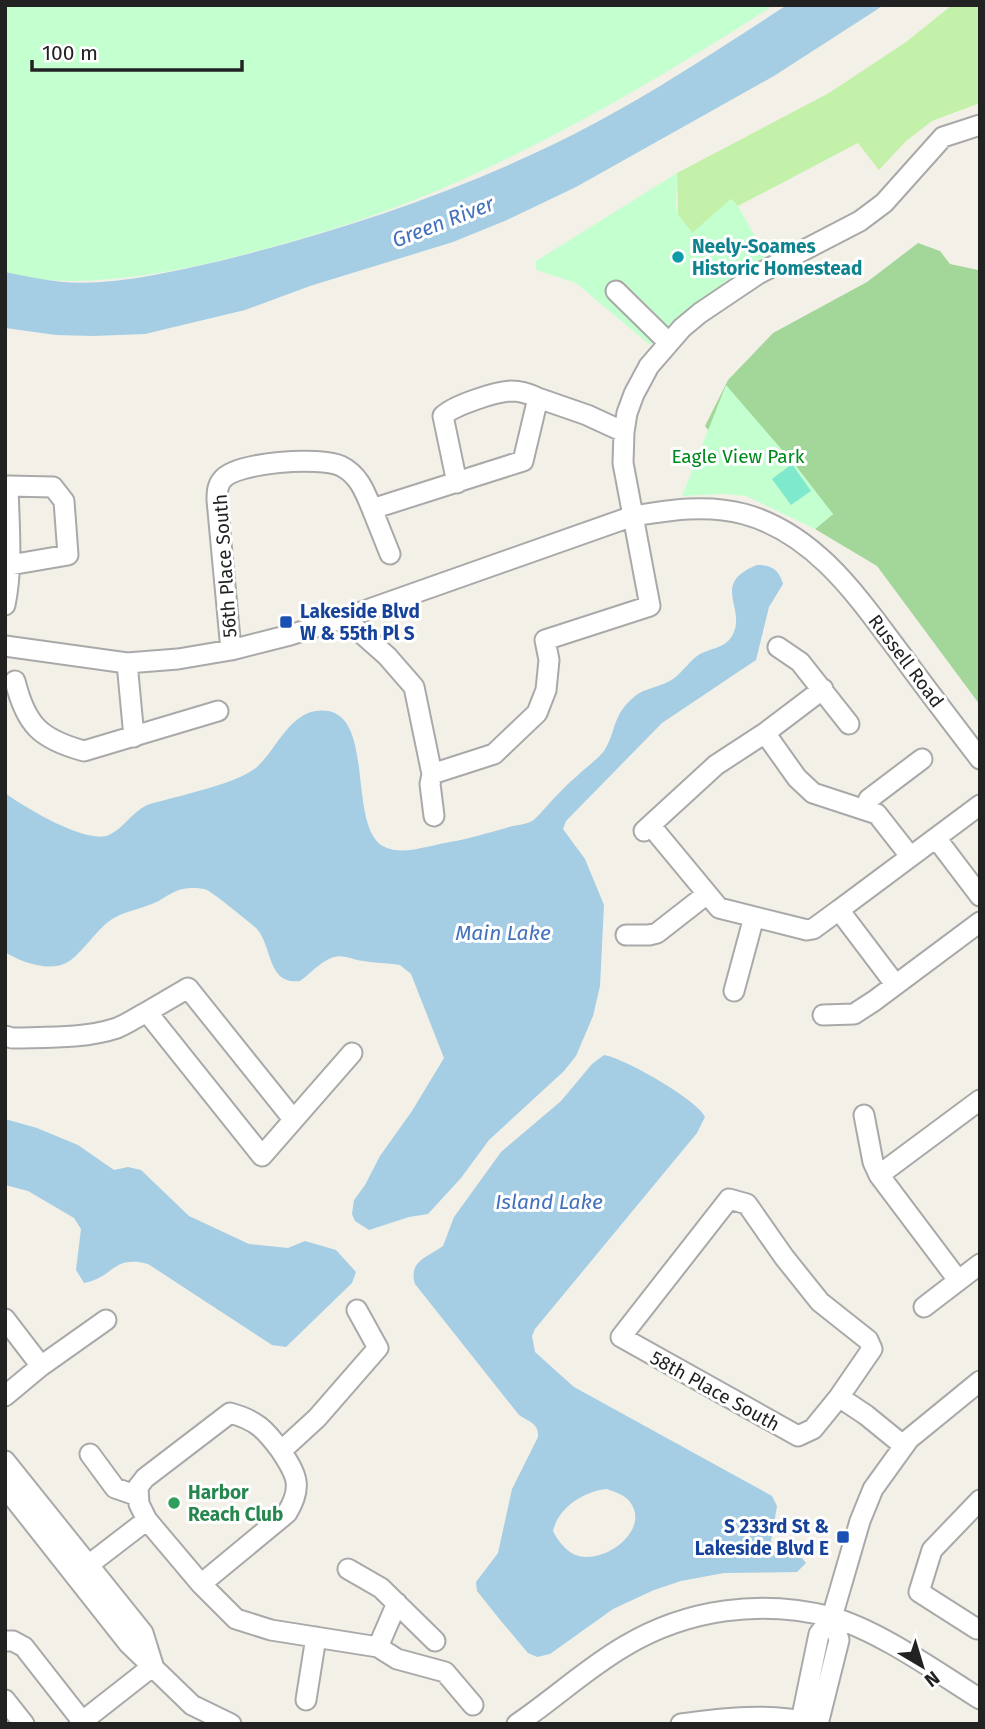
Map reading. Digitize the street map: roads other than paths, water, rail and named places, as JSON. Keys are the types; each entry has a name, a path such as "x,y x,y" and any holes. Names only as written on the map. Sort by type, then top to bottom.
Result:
{"street":[{"path":"432,774 494,754 537,713 546,690 549,660 545,640 650,606 623,463 624,432 634,394 649,366 668,342 691,320 740,285 860,221 884,203 943,137 980,125"},
{"path":"616,291 668,342"},
{"path":"457,483 443,416 460,406 499,393 525,392 624,432"},
{"path":"390,554 372,509 523,461 538,398"},
{"name":"56th Place South","path":"231,650 217,500 220,482 230,473 251,468 292,461 329,462 341,466 358,481 372,509"},
{"path":"5,605 10,580 8,486 53,487 64,501 68,555 10,565"},
{"name":"Russell Road","path":"5,646 127,663 178,659 231,650 344,618 633,516 674,509 709,508 744,514 775,526 804,544 829,565 855,593 980,759"},
{"path":"344,618 387,656 414,687 432,774 430,784 433,816"},
{"path":"778,648 800,662 849,724"},
{"path":"127,663 134,737"},
{"path":"15,681 21,705 31,724 45,736 84,751 218,711"},
{"path":"823,689 765,733 716,765 647,829 719,908 807,930 813,929 980,805"},
{"path":"765,733 797,778 813,793 877,814 911,856"},
{"path":"864,809 869,799 922,760"},
{"path":"936,838 980,896"},
{"path":"626,935 657,933 707,894"},
{"path":"839,910 895,984"},
{"path":"734,990 754,917"},
{"path":"823,1015 853,1014 874,1002 980,922"},
{"path":"5,1036 52,1037 119,1027 188,988 293,1119"},
{"path":"147,1012 262,1156 352,1053"},
{"path":"879,1175 980,1100"},
{"path":"864,1115 873,1162 879,1175 958,1280"},
{"name":"58th Place South","path":"729,1199 747,1204 784,1257 821,1301 868,1339 872,1349 839,1397 813,1429 798,1436 621,1338 729,1199"},
{"path":"924,1307 980,1264"},
{"path":"281,1451 317,1418 378,1348 357,1310"},
{"path":"5,1319 41,1366"},
{"path":"5,1396 41,1366 106,1320"},
{"path":"681,1724 732,1717 811,1723 819,1634 832,1617 860,1521 873,1489 904,1446 935,1416 978,1385"},
{"path":"839,1397 904,1446"},
{"path":"201,1584 287,1513 296,1499 295,1476 268,1434 251,1419 230,1413 145,1478 138,1492 147,1520 201,1584 236,1619 271,1630 378,1647 397,1659 446,1672 473,1705"},
{"path":"90,1454 115,1488 138,1492"},
{"path":"5,1461 129,1644 192,1705 231,1724"},
{"path":"5,1487 81,1570"},
{"path":"976,1629 919,1592 932,1550 980,1500"},
{"path":"81,1570 147,1520"},
{"path":"348,1569 381,1588 435,1641"},
{"path":"378,1647 397,1603"},
{"path":"517,1724 624,1646 665,1627 701,1615 736,1608 769,1608 832,1617 873,1634 980,1699"},
{"path":"306,1700 316,1637"},
{"path":"5,1641 13,1641 24,1647 81,1723 153,1666"},
{"path":"5,1700 24,1724"}],"water":[{"name":"Green River","path":"787,5 884,5 774,76 576,187 453,242 310,286 245,310 145,334 56,335 5,328 5,272 82,283 142,277 220,261 365,220 460,185 552,145 645,95"},
{"name":"Main Lake","path":"757,565 775,569 783,584 769,607 756,660 662,723 566,821 563,829 585,859 604,905 600,986 593,1016 576,1056 564,1071 489,1140 461,1178 428,1214 369,1230 355,1221 352,1214 354,1200 444,1058 411,974 400,965 335,957 322,963 300,981 289,981 276,971 257,929 210,892 194,888 179,890 113,919 76,955 59,966 35,965 5,952 5,793 71,830 99,837 109,835 147,805 221,784 248,773 265,759 295,721 315,711 328,711 343,719 352,734 367,822 375,838 387,848 418,849 526,823 536,818 604,751 627,703 643,691 673,679 696,657 729,640 736,626 732,597 735,580 743,572"},
{"name":"Island Lake","path":"604,1055 627,1064 675,1091 705,1117 697,1133 535,1329 532,1336 535,1352 574,1387 772,1496 777,1506 771,1541 773,1548 802,1558 806,1563 797,1572 724,1573 681,1581 654,1590 613,1609 550,1654 537,1657 528,1653 501,1621 477,1591 476,1582 498,1553 512,1489 538,1437 537,1429 533,1423 519,1415 415,1284 414,1270 421,1260 443,1246 454,1217 501,1152 561,1101 592,1064","holes":["607,1489 630,1502 635,1514 634,1525 628,1536 618,1545 594,1556 581,1557 570,1552 553,1531 560,1515 581,1497"]},
{"path":"5,1119 37,1128 78,1145 114,1170 128,1167 141,1170 189,1216 249,1244 288,1248 305,1241 336,1250 356,1272 352,1283 286,1347 272,1345 148,1264 120,1264 102,1276 84,1283 76,1270 81,1229 74,1218 28,1191 5,1185"}],"place":[{"name":"Neely-Soames Historic Homestead","path":"678,257"},
{"name":"Lakeside Blvd W & 55th Pl S","path":"286,622"},
{"name":"Harbor Reach Club","path":"174,1503"},
{"name":"S 233rd St & Lakeside Blvd E","path":"843,1537"}],"park label":[{"name":"Eagle View Park","path":"738,456"}]}
